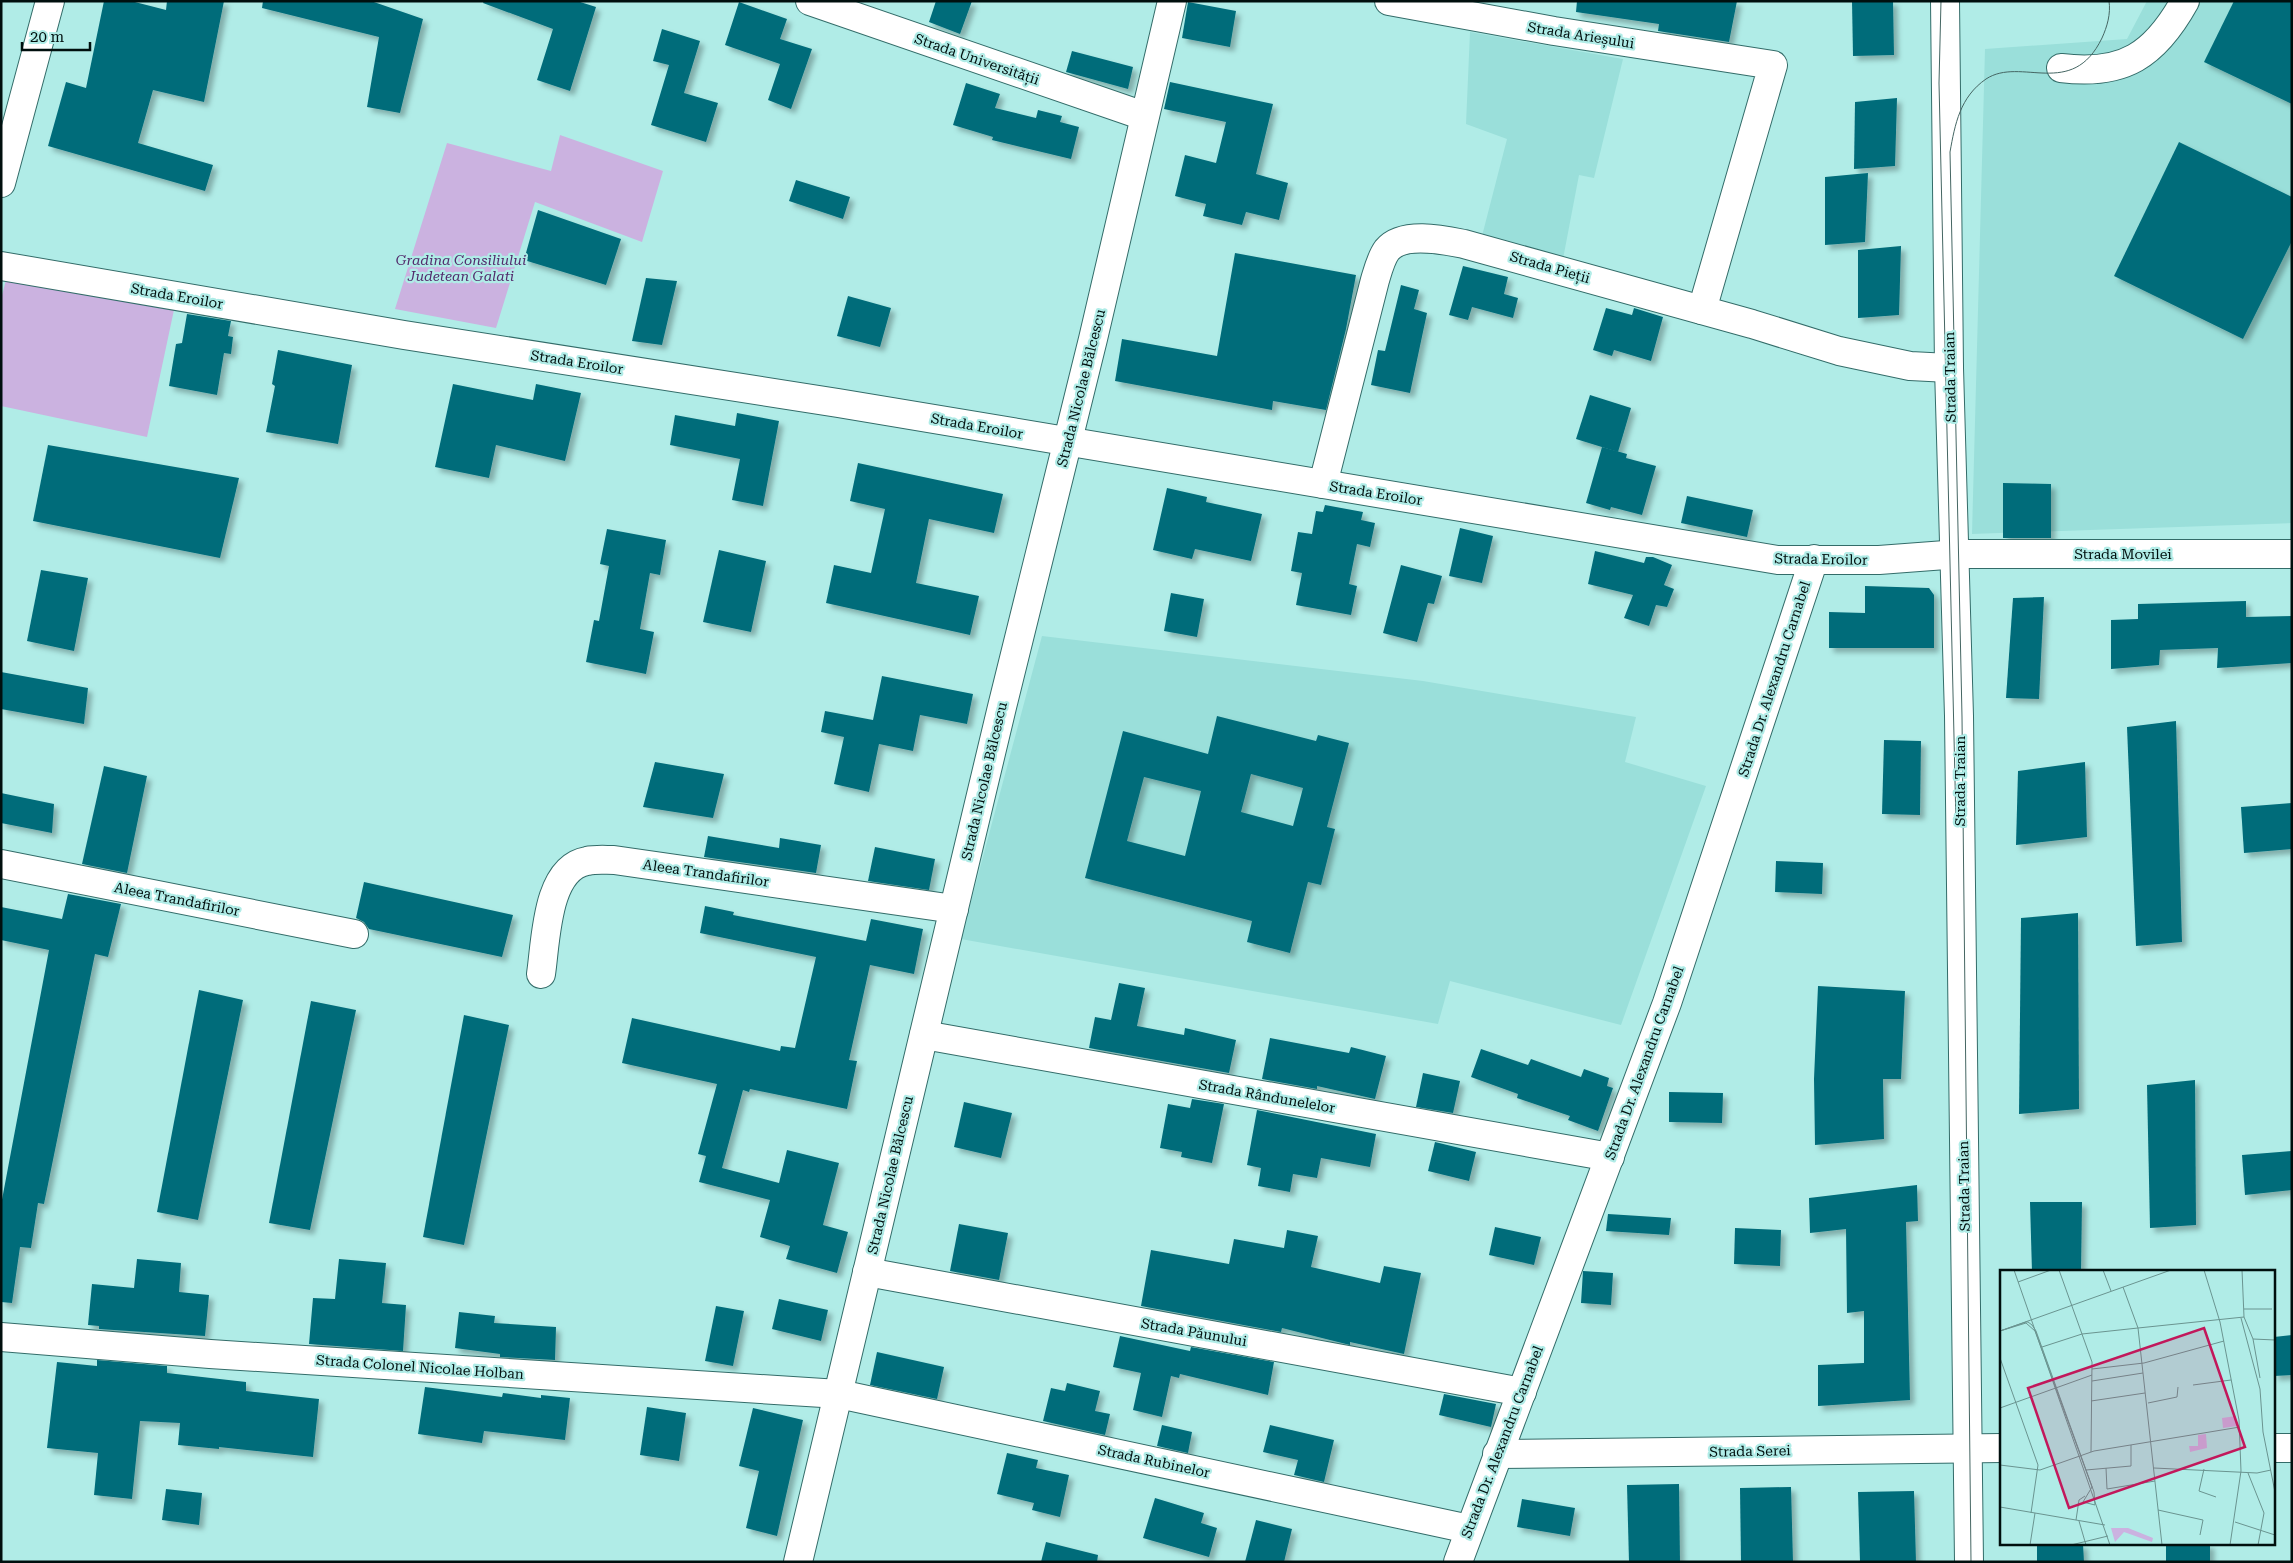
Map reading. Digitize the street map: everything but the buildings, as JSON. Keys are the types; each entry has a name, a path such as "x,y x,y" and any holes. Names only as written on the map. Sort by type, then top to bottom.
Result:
{"street":[{"path":"1,183 50,1"},
{"name":"Strada Universității","path":"810,1 1144,116"},
{"name":"Strada Nicolae Bălcescu","path":"798,1562 1068,442 1172,1"},
{"name":"Strada Arieșului","path":"1389,1 1554,31 1773,65 1702,310"},
{"name":"Strada Traian","path":"1945,1 1949,368 1959,716 1970,1562"},
{"path":"2061,68 2096,71 2127,62 2152,47 2185,1"},
{"name":"Strada Pieții","path":"1324,484 1375,280 1387,250 1395,244 1422,238 1464,244 1702,310 1839,351 1910,366 1949,368"},
{"name":"Strada Eroilor","path":"1,266 404,335 838,403 1778,560 1814,558 1879,560 1954,554"},
{"name":"Strada Movilei","path":"1954,554 2292,554"},
{"name":"Strada Dr. Alexandru Carnabel","path":"1458,1562 1667,1003 1814,558"},
{"name":"Aleea Trandafirilor","path":"541,974 555,889 568,869 586,861 614,860 954,909"},
{"name":"Aleea Trandafirilor","path":"1,864 354,934"},
{"name":"Strada Rândunelelor","path":"924,1035 1610,1157"},
{"name":"Strada Păunului","path":"867,1272 1522,1392"},
{"name":"Strada Colonel Nicolae Holban","path":"1,1337 210,1354 839,1394"},
{"name":"Strada Rubinelor","path":"839,1394 1469,1529"},
{"name":"Strada Serei","path":"1497,1454 2000,1448"},
{"path":"2276,1448 2292,1448"}],"shaded area":[{"path":"2147,1 2292,1 2292,523 1972,534 1985,49 2127,39"},
{"path":"1470,32 1623,59 1594,178 1579,175 1563,259 1482,236 1507,139 1466,124"},
{"path":"1042,636 1423,681 1636,717 1625,762 1706,786 1621,1025 1450,981 1438,1024 961,939"}],"green space":[{"name":"Gradina Consiliului Judetean Galati","path":"560,135 663,171 642,242 535,202 496,328 395,309 447,143 551,171"},
{"path":"6,280 175,305 147,437 1,406 1,299"}],"tram line":[{"path":"1941,1 1939,83 1956,824"},
{"path":"1971,1562 1962,717 1950,152 1960,112 1977,86 1986,79 2000,73 2061,72 2076,67 2090,57 2102,38 2108,20 2109,1"}]}
